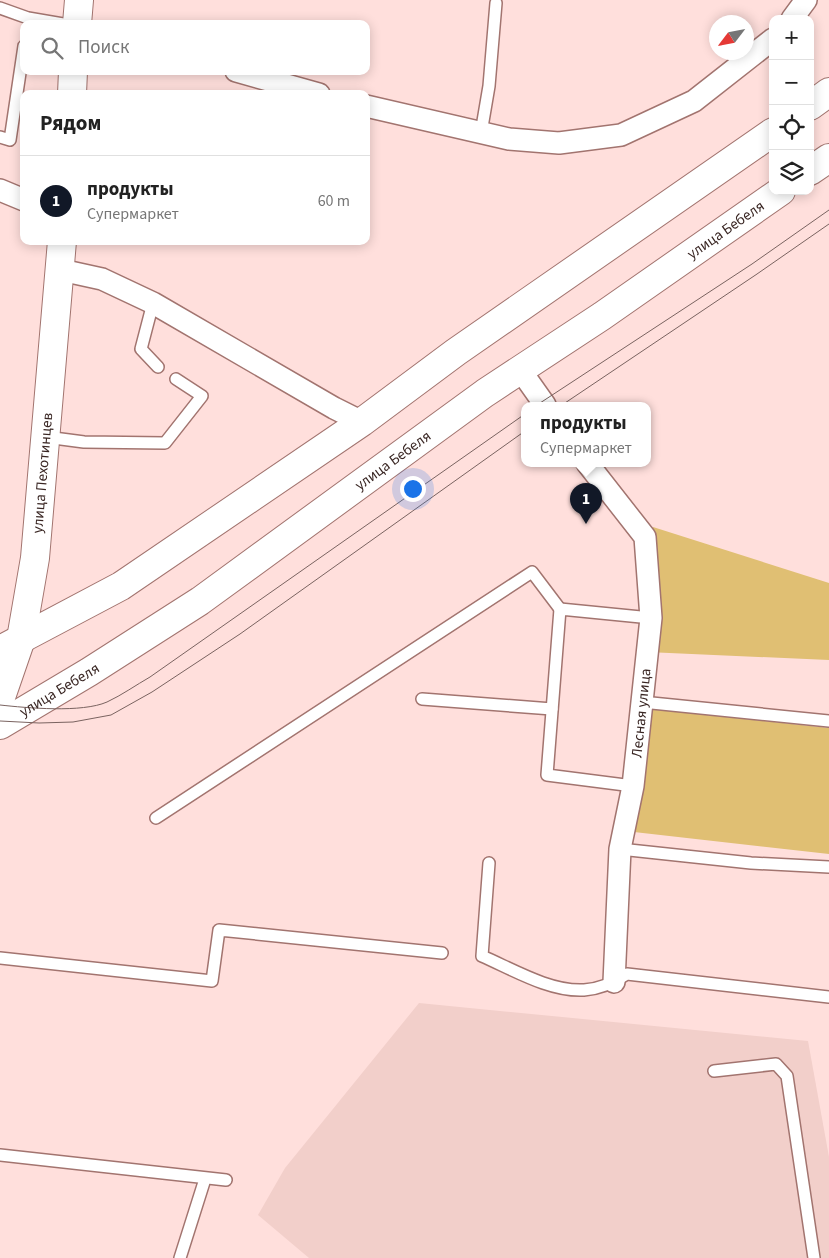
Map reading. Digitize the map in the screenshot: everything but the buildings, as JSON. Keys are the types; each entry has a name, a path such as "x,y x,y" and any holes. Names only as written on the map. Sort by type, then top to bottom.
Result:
{"main road":[{"path":"77,20 79,0"},
{"path":"72,90 74,75"},
{"path":"811,105 829,92"},
{"path":"10,644 120,586 362,422 456,352 769,135"},
{"path":"814,168 829,158"},
{"name":"улица Бебеля","path":"0,725 89,672 200,601 485,393 775,195"},
{"name":"улица Пехотинцев","path":"0,700 10,644 35,558 62,245"}],"street":[{"path":"795,15 806,0"},
{"path":"370,107 509,139 559,143 620,135 694,101 769,42"},
{"path":"250,75 305,90"},
{"path":"0,190 20,198"},
{"path":"60,270 102,279 154,303 334,408 362,422"},
{"path":"520,370 543,402"},
{"name":"Лесная улица","path":"590,467 645,538 651,618 633,786 620,848 614,982"}],"lane":[{"path":"481,133 489,86 496,3"},
{"path":"0,8 25,20"},
{"path":"0,137 10,140 20,73"},
{"path":"154,303 141,349 158,367"},
{"path":"46,437 84,442 165,443 202,396 176,379"},
{"path":"156,818 532,572 560,610 547,775 633,786"},
{"path":"560,610 651,618"},
{"path":"422,700 552,709"},
{"path":"642,702 829,721"},
{"path":"620,848 751,863 829,867"},
{"path":"489,863 482,956 556,987 585,990 614,982 627,974 829,997"},
{"path":"0,958 212,982 220,930 442,953"},
{"path":"714,1071 776,1064 786,1076 814,1258"},
{"path":"0,1155 226,1180"},
{"path":"180,1258 205,1179"}],"shaded area":[{"path":"653,527 829,583 829,660 647,652"},
{"path":"641,708 829,728 829,854 634,832"},
{"path":"419,1003 808,1041 829,1157 829,1258 309,1258 258,1215 285,1168"}],"tram line":[{"path":"542,402 752,264 829,210"},
{"path":"566,402 829,224"},
{"path":"0,705 54,709 84,708 107,702 118,696 150,677 521,417"},
{"path":"0,721 73,722 111,715 152,692 240,634 521,434"}],"place":[{"name":"продукты","path":"586,524"}]}
